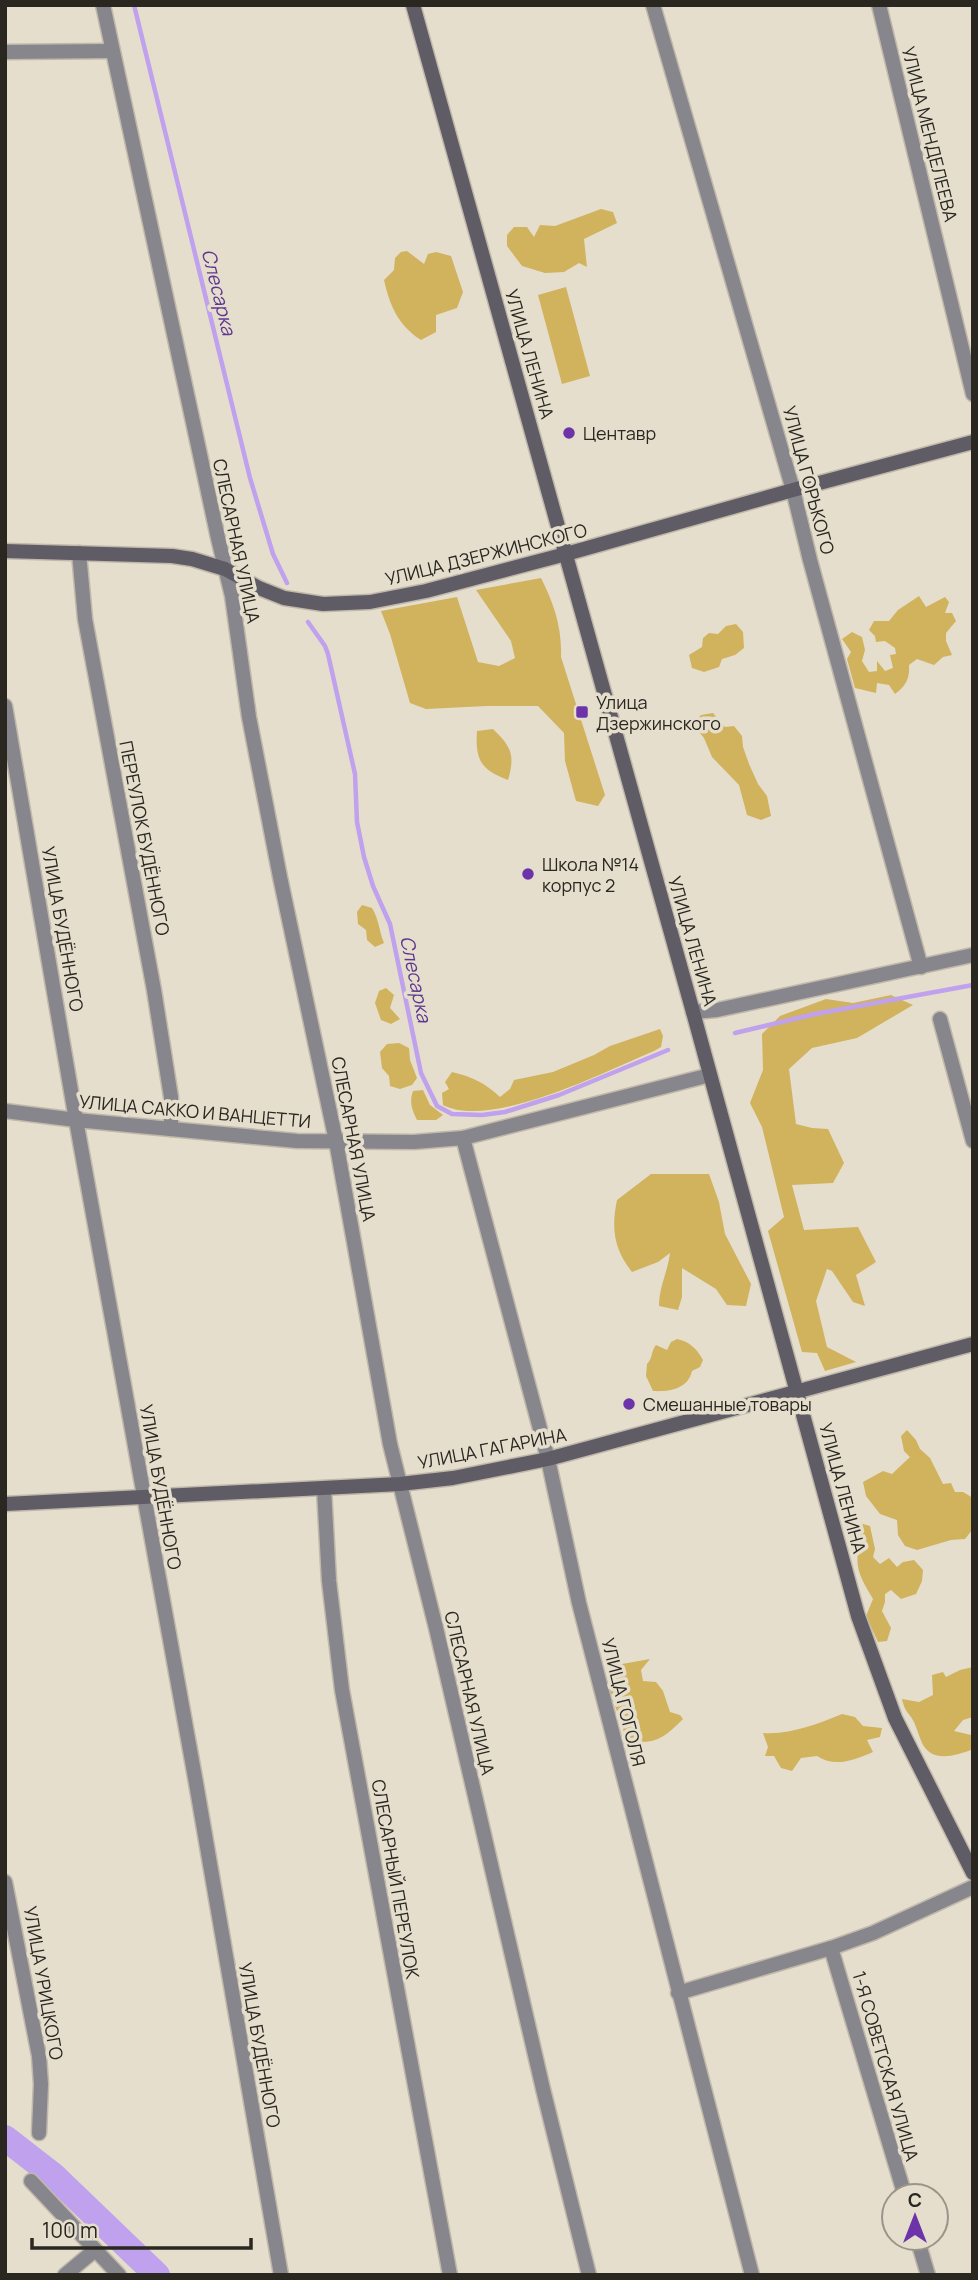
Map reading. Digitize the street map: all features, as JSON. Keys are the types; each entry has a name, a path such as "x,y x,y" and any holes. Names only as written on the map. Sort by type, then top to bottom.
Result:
{"main road":[{"name":"УЛИЦА ЛЕНИНА","path":"413,5 867,1646 909,1749 973,1873"},
{"name":"УЛИЦА ДЗЕРЖИНСКОГО","path":"5,551 172,556 225,569 258,588 284,598 323,604 359,604 426,591 973,442"},
{"name":"УЛИЦА ГАГАРИНА","path":"5,1503 324,1489 453,1478 548,1459 973,1344"}],"street":[{"name":"СЛЕСАРНАЯ УЛИЦА","path":"103,5 234,607 241,668 257,757 336,1142 388,1433 436,1628 542,2089 589,2275"},
{"name":"УЛИЦА ГОРЬКОГО","path":"653,5 793,489 920,967"},
{"name":"УЛИЦА МЕНДЕЛЕЕВА","path":"879,5 973,394"},
{"path":"5,52 112,51"},
{"name":"ПЕРЕУЛОК БУДЁННОГО","path":"79,553 89,642 154,990 170,1097 171,1129"},
{"name":"УЛИЦА БУДЁННОГО","path":"5,706 281,2275"},
{"path":"693,1012 717,1010 973,955"},
{"path":"940,1020 973,1141"},
{"name":"УЛИЦА САККО И ВАНЦЕТТИ","path":"5,1111 297,1142 414,1142 463,1138 710,1076"},
{"name":"УЛИЦА ГОГОЛЯ","path":"463,1138 548,1459 579,1603 752,2275"},
{"name":"СЛЕСАРНЫЙ ПЕРЕУЛОК","path":"324,1489 329,1581 342,1690 450,2275"},
{"name":"УЛИЦА УРИЦКОГО","path":"5,1882 39,2056 39,2133"},
{"path":"678,1993 831,1948 919,1913 973,1887"},
{"name":"1-Я СОВЕТСКАЯ УЛИЦА","path":"831,1948 901,2182"},
{"path":"31,2181 119,2275"},
{"path":"65,2275 95,2250"},
{"path":"921,2252 928,2275"}],"shaded area":[{"path":"601,209 613,212 617,223 584,239 587,267 579,263 564,272 545,273 522,266 507,246 507,235 514,227 527,227 534,237 540,225 555,226"},
{"path":"407,251 424,264 428,254 436,252 451,256 463,292 457,308 436,315 436,332 421,340 406,328 396,314 384,280 394,270 395,258 401,252"},
{"path":"566,287 590,376 562,384 538,295"},
{"path":"541,578 556,616 561,657 605,795 598,806 576,801 565,761 564,733 538,706 426,709 410,703 381,611 457,597 478,662 499,666 515,658 511,641 476,590"},
{"path":"919,596 926,607 945,597 949,602 945,613 952,613 956,621 946,633 946,641 952,655 943,657 934,665 917,659 909,665 906,681 895,694 889,685 877,683 876,693 855,688 847,659 851,652 842,639 852,632 862,637 865,650 862,661 869,672 877,671 877,661 885,671 893,668 890,655 896,654 895,648 885,641 876,642 875,636 869,630 874,621 889,621 898,610"},
{"path":"736,624 743,632 744,648 735,655 722,659 719,667 704,672 692,668 689,655 702,647 703,638 709,633 718,634 726,626"},
{"path":"713,713 725,727 734,726 742,736 749,764 767,796 771,816 761,820 747,815 739,785 712,757 704,738 693,724 701,715"},
{"path":"493,729 510,752 508,780 491,772 479,757 477,731"},
{"path":"362,905 372,908 378,921 384,943 375,947 367,940 366,930 358,924 357,912"},
{"path":"386,988 394,995 390,1008 400,1019 391,1024 381,1020 375,1003 379,991"},
{"path":"891,995 913,1005 857,1038 812,1048 789,1069 796,1124 828,1129 844,1163 833,1183 792,1185 804,1230 858,1227 876,1262 856,1275 865,1306 853,1302 832,1271 827,1269 816,1301 827,1347 856,1362 825,1371 817,1353 802,1352 768,1231 784,1217 762,1127 750,1103 763,1070 762,1034 780,1016 826,999 853,1003"},
{"path":"660,1029 663,1036 661,1047 549,1095 490,1110 464,1111 443,1105 442,1093 449,1089 445,1082 452,1072 478,1081 500,1097 510,1089 514,1080 553,1072 610,1046"},
{"path":"399,1043 409,1048 410,1060 417,1078 412,1085 400,1089 390,1086 389,1076 382,1068 380,1052 387,1044"},
{"path":"423,1090 430,1105 443,1115 436,1120 417,1120 415,1116 412,1106 413,1091"},
{"path":"651,1174 709,1174 719,1202 725,1234 751,1284 746,1306 727,1305 716,1289 682,1268 682,1297 678,1310 659,1306 670,1253 658,1262 632,1272 621,1255 615,1238 617,1200"},
{"path":"677,1339 698,1352 703,1360 700,1367 692,1371 682,1386 653,1391 646,1376 647,1364 653,1350 656,1345 667,1350 671,1342"},
{"path":"907,1430 930,1458 943,1484 951,1483 955,1492 963,1492 973,1498 973,1529 965,1539 951,1540 917,1550 905,1546 898,1535 897,1520 880,1514 866,1496 863,1482 883,1471 892,1474 910,1457 904,1451 901,1436"},
{"path":"856,1522 870,1526 875,1549 873,1557 880,1564 889,1558 897,1567 903,1562 914,1560 923,1570 922,1581 916,1594 901,1599 891,1590 885,1594 882,1611 891,1628 887,1641 878,1642 866,1616 873,1599 861,1577 858,1553 851,1542 849,1526"},
{"path":"650,1659 641,1670 643,1681 656,1682 663,1691 670,1712 683,1719 658,1739 645,1742 627,1741 608,1685 612,1673 622,1664"},
{"path":"973,1667 973,1717 963,1720 954,1731 971,1735 971,1750 951,1756 937,1756 922,1743 902,1699 919,1702 933,1695 932,1675 943,1672 946,1677"},
{"path":"842,1714 855,1717 863,1726 882,1728 880,1737 867,1740 873,1752 838,1762 817,1756 801,1758 792,1771 781,1768 774,1756 765,1756 768,1747 763,1733 793,1731"}],"waterway":[{"name":"Слесарка","path":"134,5 250,478 273,554 287,583"},
{"name":"Слесарка","path":"308,622 328,654 355,774 357,822 364,857 373,886 390,924 421,1073 437,1106 452,1114 482,1115 505,1112 559,1095 668,1050"},
{"name":"Слесарка","path":"735,1033 815,1014 973,985"},
{"path":"5,2138 54,2176 157,2275"}],"place":[{"name":"Центавр","path":"569,433"},
{"name":"Улица Дзержинского","path":"582,712"},
{"name":"Школа №14 корпус 2","path":"528,874"},
{"name":"Смешанные товары","path":"629,1404"}]}
